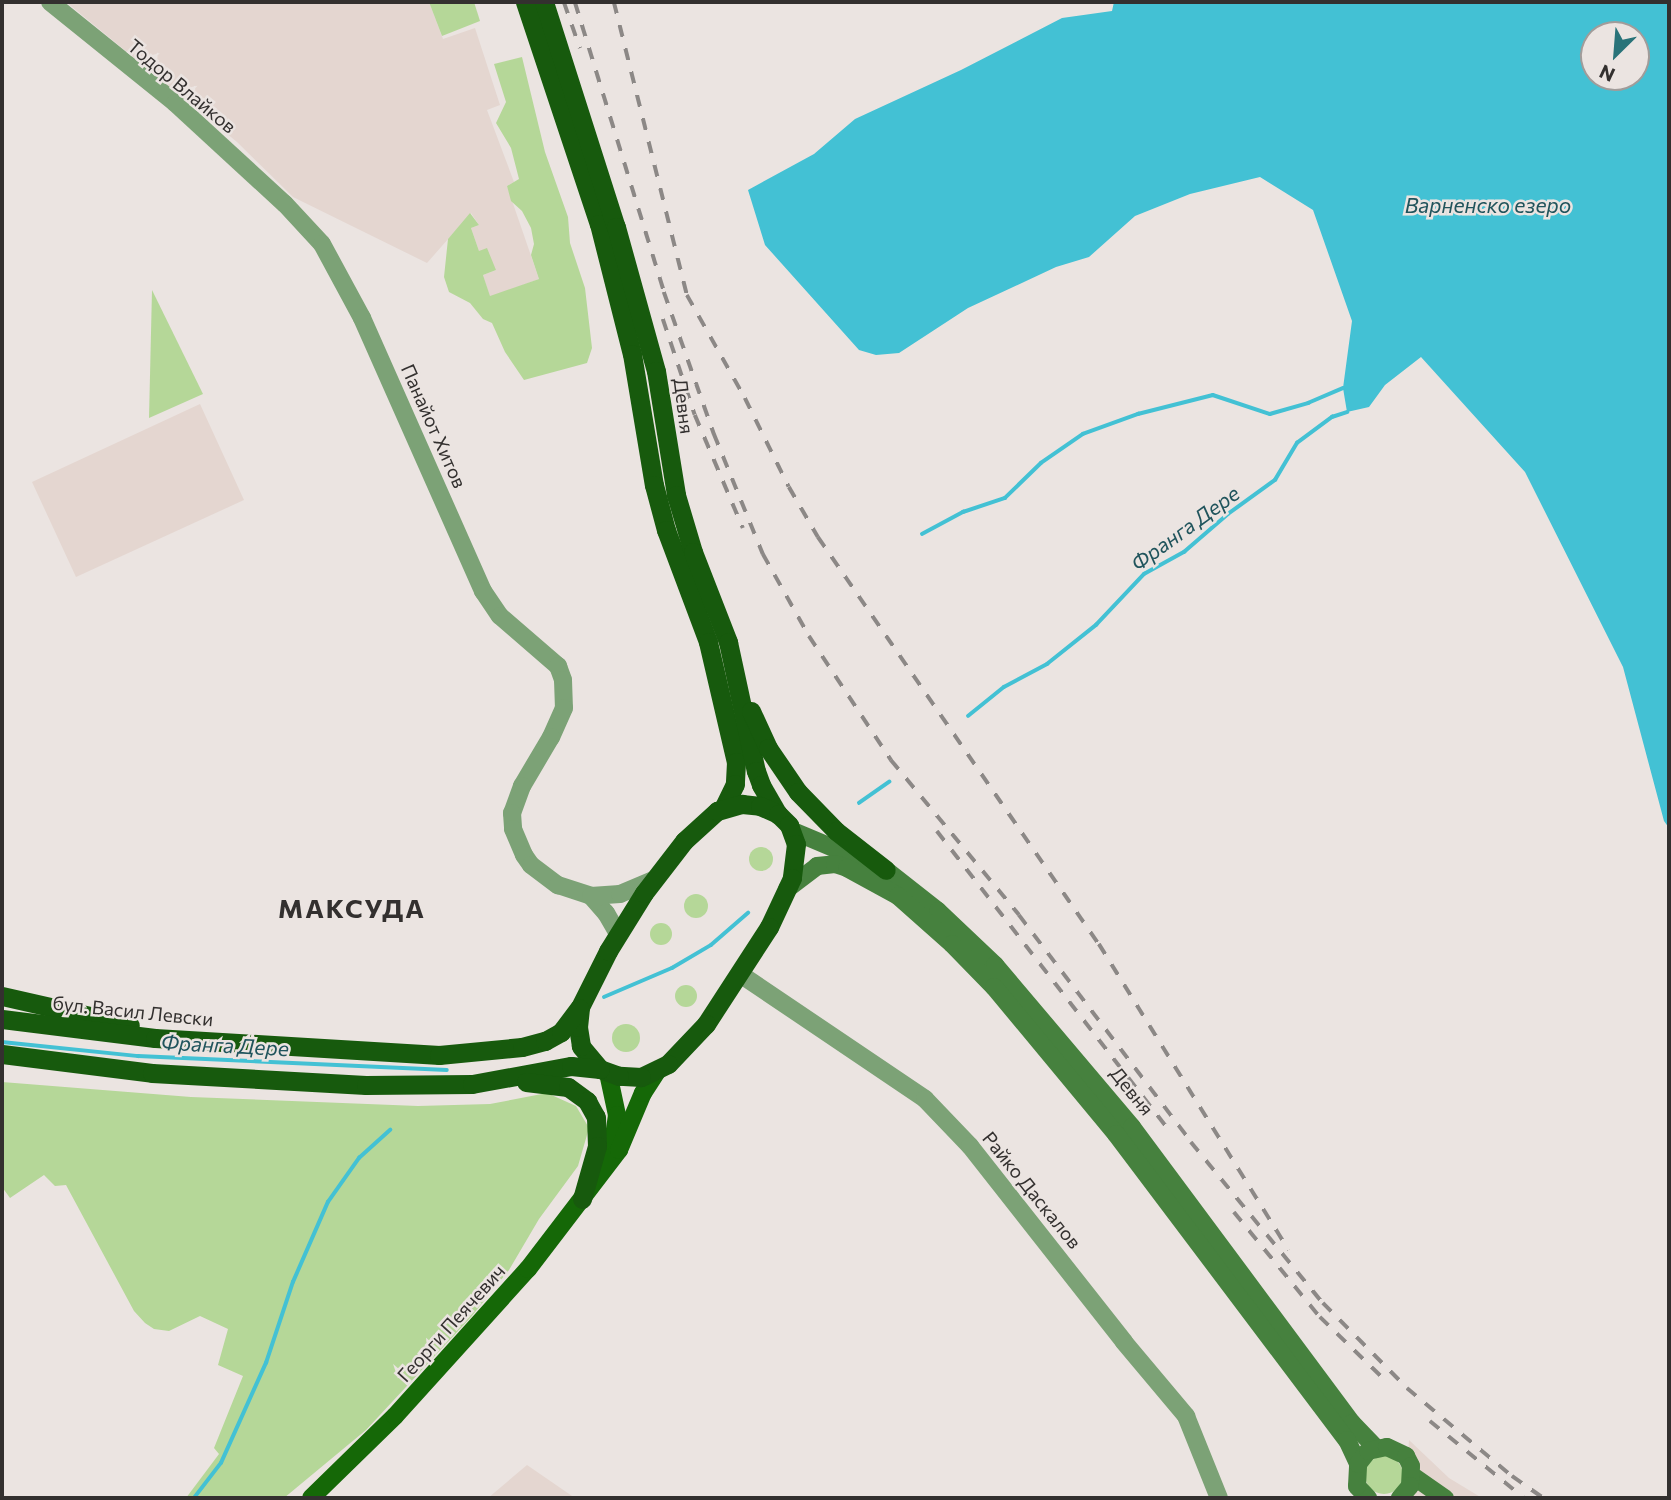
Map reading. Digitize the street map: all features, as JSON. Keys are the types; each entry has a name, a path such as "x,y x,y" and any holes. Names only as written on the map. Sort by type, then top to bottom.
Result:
{"highway":[{"path":"525,2 599,224 632,354 654,485 666,530 708,642 736,762 735,784 724,807 760,806 778,814"},
{"name":"Девня","path":"544,2 616,227 656,371 676,495 693,552 734,665 756,771 778,814 793,831"},
{"path":"734,665 761,734 783,772 808,804 836,831 886,870"},
{"name":"бул. Васил Левски","path":"2,1019 203,1041 421,1054 480,1052 545,1041 561,1032 580,1007 618,934 653,880 692,833 724,807"},
{"path":"483,1082 571,1066 641,1077 658,1070 691,1041 740,974 787,889 796,859 793,831"},
{"path":"2,996 203,1041"},
{"path":"580,1007 578,1027 581,1046 604,1071"},
{"path":"7,1055 152,1073 366,1086 483,1082 557,1083 587,1101 596,1117 598,1136 583,1199"}],"main road":[{"name":"Девня","path":"793,831 886,870 938,911 1027,1000 1132,1127 1352,1423 1376,1448"},
{"name":"Девня","path":"787,889 817,866 835,864 898,896 952,944 994,987 1116,1134 1347,1440 1358,1464"},
{"name":"Георги Пеячевич","path":"311,1498 395,1416 494,1308 583,1199 609,1164 631,1127 643,1093 658,1070"},
{"name":"Георги Пеячевич","path":"604,1071 617,1115 609,1164"},
{"path":"1360,1494 1358,1464 1362,1457 1376,1448 1387,1447 1406,1456 1413,1476 1410,1486 1400,1498"},
{"path":"1413,1476 1445,1498"}],"street":[{"name":"Тодор Влайков","path":"50,2 175,103 285,204"},
{"name":"Панайот Хитов","path":"285,204 323,244 362,317 486,598 500,616 550,657 563,680 564,708 517,797 512,813 513,829 518,845 531,864 558,885 591,896"},
{"path":"591,896 620,894 653,880"},
{"path":"591,896 606,913 618,934"},
{"name":"Райко Даскалов","path":"740,974 925,1099 970,1146 1185,1416 1219,1498"}],"shaded area":[{"path":"66,2 429,2 443,39 475,28 500,105 487,110 514,182 507,186 539,279 490,297 483,275 496,270 479,251 471,228 479,225 471,213 427,263 293,197 237,142"},
{"path":"200,404 244,500 76,577 32,482"},
{"path":"1409,1440 1449,1478 1482,1498 1405,1498"},
{"path":"527,1465 575,1498 488,1498"}],"green space":[{"path":"429,2 474,2 480,21 442,36"},
{"path":"522,57 545,152 568,217 570,243 585,288 592,348 587,363 524,380 505,352 492,323 483,319 470,303 449,292 444,277 448,239 470,213 479,225 471,228 479,251 487,248 496,270 483,275 490,296 539,279 531,255 534,244 531,228 522,211 511,201 507,186 519,179 511,148 496,123 506,102 494,64"},
{"path":"152,290 203,394 149,418"},
{"path":"761,847 770,850 773,859 770,868 761,871 752,868 749,859 752,850"},
{"path":"696,894 707,901 708,906 701,917 696,918 685,911 684,906 691,895"},
{"path":"661,923 669,926 672,934 669,942 661,945 653,942 650,934 653,926"},
{"path":"686,985 694,988 697,996 694,1004 686,1007 678,1004 675,996 678,988"},
{"path":"626,1024 636,1028 640,1038 636,1048 626,1052 616,1048 612,1038 616,1028"},
{"path":"2,1082 191,1097 418,1106 490,1104 547,1093 576,1106 589,1128 578,1166 539,1219 509,1270 471,1317 366,1430 284,1498 186,1498 219,1454 214,1448 243,1376 218,1365 228,1329 200,1316 169,1331 154,1329 145,1323 134,1311 66,1185 55,1186 44,1175 10,1198 2,1187"},
{"path":"1384,1456 1398,1461 1403,1475 1398,1489 1384,1494 1370,1489 1365,1475 1370,1461"}],"water":[{"name":"Варненско езеро","path":"1114,2 1669,2 1669,828 1664,821 1623,667 1525,472 1421,357 1385,385 1369,407 1347,412 1343,388 1352,321 1313,210 1260,177 1190,194 1135,216 1089,257 1056,267 968,308 899,353 876,355 859,350 765,245 748,190 814,154 855,119 961,70 1062,18 1112,11"}],"waterway":[{"path":"922,534 963,512 1005,498 1041,463 1083,434 1138,414 1213,395 1270,414 1308,403 1343,388"},
{"name":"Франга Дере","path":"968,716 1004,687 1047,664 1096,625 1144,574 1184,552 1228,514 1275,480 1297,443 1332,417 1347,412"},
{"name":"Франга Дере","path":"859,803 889,782"},
{"name":"Франга Дере","path":"604,997 672,968 711,945 748,913"},
{"name":"Франга Дере","path":"2,1042 138,1056 447,1070"},
{"path":"194,1498 221,1463 266,1363 293,1282 328,1202 359,1158 390,1130"}],"railway":[{"path":"564,2 580,48"},
{"path":"575,2 664,292 714,434 763,554 809,636 891,760 1019,915 1191,1142 1323,1303 1407,1388 1512,1476 1543,1498"},
{"path":"614,2 687,295 745,398 789,487 818,537 1099,944 1289,1250"},
{"path":"663,319 695,415 743,528"},
{"path":"937,831 1171,1133"},
{"path":"1234,1212 1320,1317 1386,1381"},
{"path":"1430,1421 1524,1498"}],"district":[{"name":"МАКСУДА","path":"352,908"}]}
